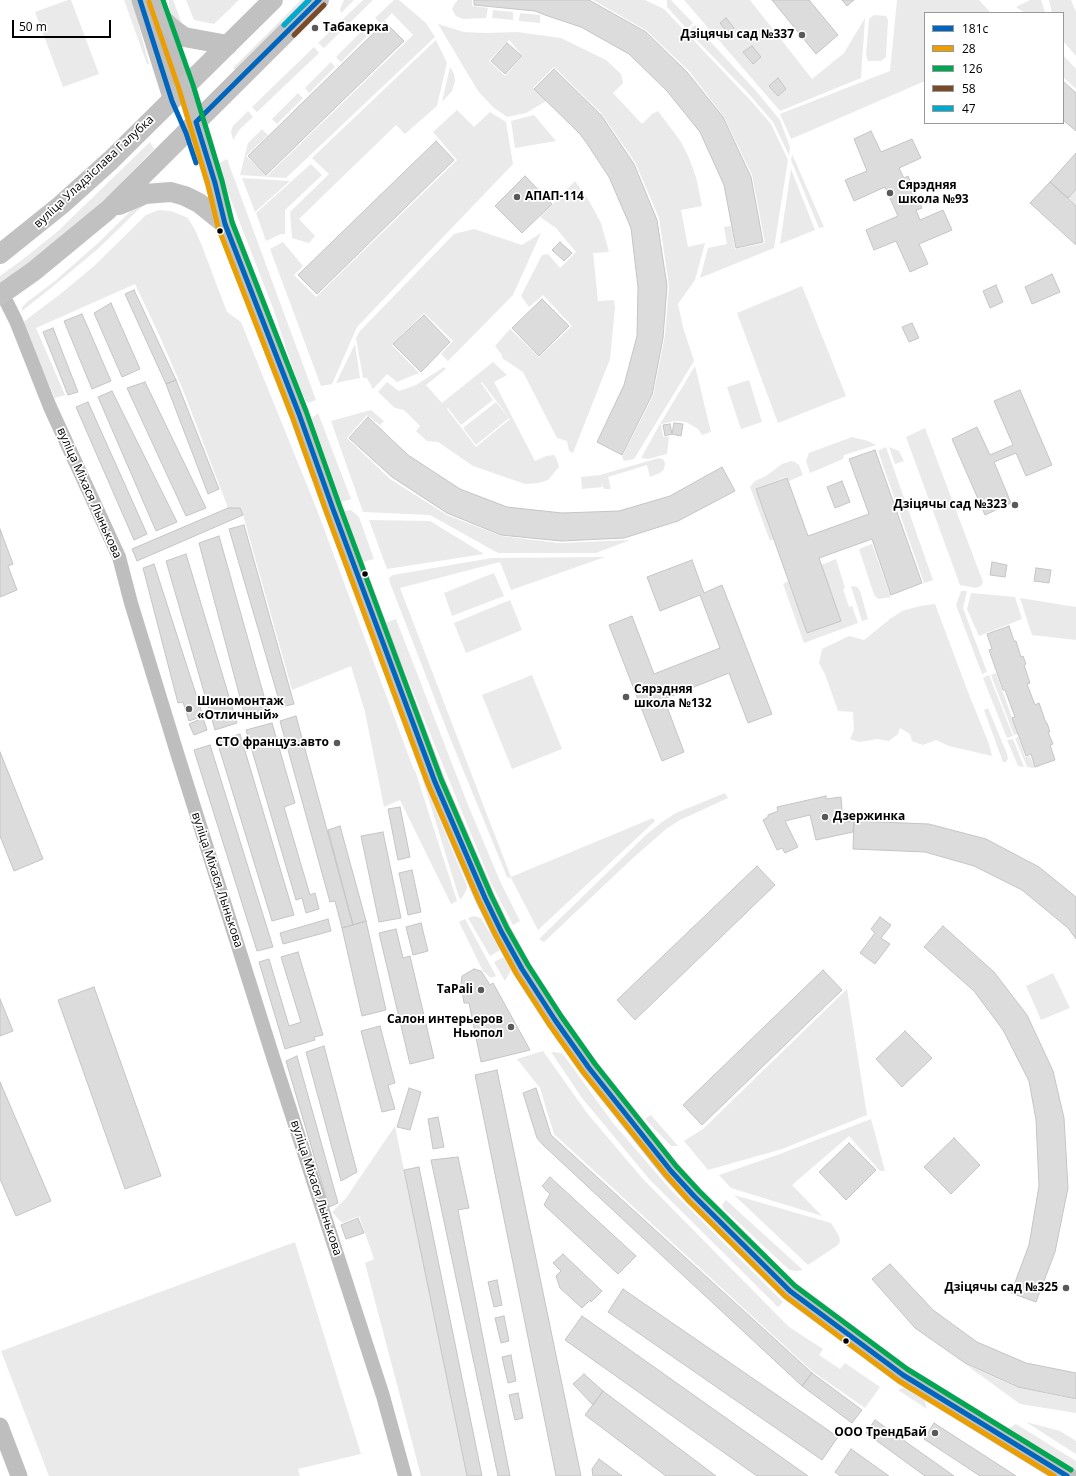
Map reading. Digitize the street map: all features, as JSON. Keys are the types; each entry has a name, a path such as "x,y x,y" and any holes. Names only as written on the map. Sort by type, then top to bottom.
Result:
{"main road":[{"name":"вуліца Уладзіслава Галубка","path":"0,254 61,205 179,94 274,0"},
{"path":"1,294 39,267 108,210 319,0"},
{"path":"162,19 184,37 228,45"},
{"path":"179,94 191,127 215,183 224,221 299,414 435,782 485,898 522,969 555,1020 589,1068 671,1171 694,1196 790,1291 903,1375 1067,1476"},
{"path":"108,210 145,194 171,192 185,196 199,203 224,221"}],"street":[{"path":"140,0 179,94"},
{"path":"156,0 162,19 179,94"},
{"name":"вуліца Міхася Лынькова","path":"1,294 16,321 50,407 120,557 131,603 178,756 273,1057 383,1396 405,1476"},
{"path":"0,1426 19,1476"}],"shaded area":[{"path":"71,0 99,74 63,87 35,12"},
{"path":"124,0 132,0 149,64 147,64"},
{"path":"169,0 173,0 184,29 169,12"},
{"path":"186,0 239,0 214,24 194,20"},
{"path":"301,0 308,0 237,71 233,68"},
{"path":"344,0 354,0 341,13 340,9"},
{"path":"363,0 373,0 324,48 318,43"},
{"path":"394,0 399,0 426,23 435,37 286,178 240,175 248,143 262,129 268,135 246,156 267,176 413,35 392,13 381,24 375,18"},
{"path":"458,0 472,0 472,6 488,8 486,18 463,19 456,16 452,9"},
{"path":"593,0 645,0 664,9 771,124 788,160 774,248 700,278 708,248 727,244 724,227 731,226 735,249 765,243 752,175 724,117 689,71 647,31"},
{"path":"667,0 671,0 693,23 687,29 667,7"},
{"path":"684,0 750,0 812,79 844,53 865,18 861,78 780,111"},
{"path":"897,0 979,0 990,12 924,12 924,81 791,139 780,114 890,71"},
{"path":"1030,0 1041,0 1045,12 1024,12 1016,7"},
{"path":"1049,0 1071,0 1076,12 1076,56 1064,42 1064,12 1052,12"},
{"path":"493,10 513,12 513,20 492,18"},
{"path":"520,13 540,15 540,23 519,21"},
{"path":"874,15 886,16 888,20 886,57 881,61 868,61 866,55 869,19"},
{"path":"438,24 464,32 517,32 561,38 606,60 621,74 623,83 613,93 642,124 652,114 658,111 681,142 689,158 696,177 702,206 681,210 688,247 705,243 695,280 678,304 683,327 694,361 634,459 624,461 622,457 653,396 665,335 669,286 659,218 635,162 601,113 554,67 533,88 546,101 526,113 507,117 493,107 478,91","holes":["509,40 523,56 505,76 489,61"]},
{"path":"695,25 756,91 780,120 790,147 789,155 773,122 748,93 688,31"},
{"path":"362,31 367,36 341,62 336,57"},
{"path":"436,40 447,63 437,106 405,134 396,125 299,219 315,236 309,243 292,238 290,212 329,174 312,158"},
{"path":"314,47 319,53 257,112 252,107"},
{"path":"1064,56 1076,69 1076,89 1064,78"},
{"path":"331,62 335,67 309,93 305,88"},
{"path":"450,67 454,74 455,81 452,91 442,102"},
{"path":"298,93 303,98 277,124 272,119"},
{"path":"457,110 474,127 490,112 506,122 513,164 357,327 332,384 321,386 270,249 283,242 303,266 294,275 316,297 457,160 433,132"},
{"path":"248,111 253,117 240,129 233,140 231,131 233,126"},
{"path":"534,115 556,141 515,148 511,121"},
{"path":"150,142 154,149 115,189 91,212 0,288 0,276 58,231"},
{"path":"792,154 824,227 819,228 791,160"},
{"path":"227,159 316,400 309,403 301,393 274,311 217,164"},
{"path":"311,164 322,175 285,210 285,234 281,234 266,241 256,213"},
{"path":"791,169 815,230 780,244"},
{"path":"242,178 290,181 255,212"},
{"path":"575,181 588,199 601,223 609,252 593,253 598,301 614,300 615,308 610,359 573,453 569,451 567,441 557,438 523,372 502,358 502,355 495,346 510,329 539,357 572,326 543,295 529,307 521,296 542,255 548,254 560,268 576,252 556,228 540,217"},
{"path":"1076,189 1076,205 1068,198"},
{"path":"155,201 146,204 138,210 99,248 22,311 22,307 27,302 55,281 98,243 139,203"},
{"path":"159,210 171,211 188,218 202,246 227,312 241,322 317,510 415,773 414,767 457,901 451,904 400,800 384,807 365,712 351,666 292,690 243,515 240,508 228,508 185,395 135,284 36,328 65,395 55,398 22,323 94,266 146,215"},
{"path":"474,229 522,245 541,233 513,295 448,361 441,354 453,341 424,313 392,345 419,373 397,382 387,374 373,389 367,378 363,378 356,338 360,331 454,234"},
{"path":"802,286 846,396 778,423 737,313"},
{"path":"355,344 360,378 336,383"},
{"path":"493,362 507,375 494,382 535,461 546,456 554,455 559,467 548,480 539,483 525,484 473,466 438,442 427,441 416,431 420,426 404,410 395,408 378,392 387,382 399,391 416,385 444,367 446,369 426,385 442,403","holes":["482,382 510,419 476,447 447,409"]},
{"path":"695,366 711,432 702,435 698,429 686,422 675,421 661,424 663,437 669,437 667,454 648,459 641,458 660,424"},
{"path":"749,380 762,422 741,429 727,387"},
{"path":"481,383 493,400 461,425 448,408"},
{"path":"496,402 509,418 476,445 463,428"},
{"path":"371,410 384,421 380,425 367,415 347,438 390,479 447,515 501,536 559,543 630,540 596,553 498,553 430,515 363,512 331,421"},
{"path":"318,413 351,499 341,502 311,419"},
{"path":"925,428 983,582 981,586 976,588 960,585 906,437"},
{"path":"852,437 868,441 876,445 844,455 843,459 810,473 806,461 809,453"},
{"path":"886,447 933,580 924,583 878,451"},
{"path":"889,447 899,451 904,461 895,464"},
{"path":"659,458 664,460 665,464 664,469 660,473 650,477 647,465 608,477 611,489 604,489 601,482 602,487 582,489 581,477 600,475"},
{"path":"791,461 799,465 803,475 789,481 786,477 756,489 773,539 770,541 750,487 755,481 766,476 782,464"},
{"path":"351,510 359,517 374,559 363,562 344,511"},
{"path":"369,520 430,521 484,554 387,569"},
{"path":"872,544 891,597 878,599 874,595 859,549"},
{"path":"605,557 511,590 500,562 400,588 511,877 653,818 655,821 538,930 511,878 507,877 448,733 389,578 393,575 492,558"},
{"path":"836,559 849,607 852,606 858,623 804,643 783,584 788,581 807,633 841,621 821,565"},
{"path":"494,573 504,596 452,616 444,593"},
{"path":"851,586 857,587 860,591 868,619 862,621"},
{"path":"961,591 967,591 963,608 987,672 982,674 956,605"},
{"path":"971,593 1015,597 1022,619 979,636 967,609"},
{"path":"1020,598 1076,607 1076,640 1032,635"},
{"path":"510,600 522,630 466,653 454,623"},
{"path":"935,604 989,744 992,756 949,746 936,740 923,745 912,741 910,734 900,728 898,734 889,741 877,739 859,742 850,739 854,730 853,712 838,711 825,674 819,663 822,649 849,636 864,640 902,611"},
{"path":"396,619 468,805 500,881 520,921 513,925 491,883 385,623"},
{"path":"996,673 1018,734 1014,735 991,675"},
{"path":"532,675 562,749 512,769 482,695"},
{"path":"989,675 1013,736 1007,738 983,678"},
{"path":"988,708 1007,754 1008,759 1006,762 1003,762 984,710"},
{"path":"1018,737 1025,757 1030,756 1035,768 1027,767 1015,738"},
{"path":"1013,739 1024,767 1018,766 1007,740"},
{"path":"421,774 467,886 461,899 457,891"},
{"path":"725,793 728,798 680,820 666,829 544,942 539,939 646,835 662,822 676,813"},
{"path":"473,916 481,918 500,950 490,956 468,918"},
{"path":"465,919 496,976 491,978 483,971 459,922"},
{"path":"504,957 511,970 505,981 494,962"},
{"path":"1053,973 1070,1008 1041,1020 1026,986"},
{"path":"847,989 867,1115 782,1149 708,1170 684,1141 703,1129"},
{"path":"543,1051 587,1113 642,1178 789,1327 823,1349 819,1355 840,1369 845,1363 880,1387 865,1408 812,1371 554,1134 540,1088 517,1059"},
{"path":"551,1052 562,1053 613,1123 670,1189 783,1302 778,1307 650,1180 582,1098"},
{"path":"651,1115 678,1146 671,1146 645,1119"},
{"path":"871,1119 885,1171 880,1171 849,1136 792,1185 822,1216 731,1188 719,1175 780,1154"},
{"path":"395,1126 467,1476 421,1476 365,1263 374,1259 359,1216 342,1223 332,1212 346,1198"},
{"path":"734,1195 831,1223 839,1236 840,1241 838,1245 808,1265"},
{"path":"726,1200 803,1270 790,1270 784,1265 724,1209 722,1205"},
{"path":"295,1242 361,1454 298,1469 300,1476 49,1476 1,1351"},
{"path":"965,1364 1016,1387 1076,1400 1076,1413 1020,1404"},
{"path":"906,1386 923,1395 927,1409 898,1390"},
{"path":"1026,1422 1060,1431 1076,1441 1076,1454"},
{"path":"1016,1424 1076,1461 1076,1474 1004,1431"}],"building":[{"path":"474,0 589,0 646,32 687,72 723,117 751,177 763,242 736,248 724,185 700,132 667,91 629,54 581,27 535,11 474,5"},
{"path":"772,0 809,0 838,35 816,54"},
{"path":"842,0 854,0 847,6"},
{"path":"726,18 734,28 728,33 720,23"},
{"path":"385,22 404,41 266,175 248,156"},
{"path":"507,43 522,56 505,74 491,61"},
{"path":"752,46 761,57 753,64 743,52"},
{"path":"554,69 601,115 634,164 657,220 667,286 663,338 652,395 622,455 597,442 624,385 637,336 638,287 631,228 609,177 586,142 579,133 534,89"},
{"path":"778,78 786,89 778,96 769,86"},
{"path":"1064,82 1076,93 1076,131 1064,121"},
{"path":"871,131 881,152 912,139 921,158 899,168 904,178 908,176 922,208 916,210 920,220 943,210 952,230 919,244 928,264 910,272 896,241 874,250 866,230 898,216 885,187 854,201 845,180 867,171 854,139"},
{"path":"436,141 454,160 317,294 298,275"},
{"path":"1076,153 1076,189 1068,198 1050,182"},
{"path":"525,176 552,204 522,233 495,206"},
{"path":"1050,182 1076,206 1076,245 1030,203"},
{"path":"560,242 572,253 564,261 552,250"},
{"path":"1052,274 1060,292 1032,304 1025,287"},
{"path":"996,285 1003,302 990,308 983,291"},
{"path":"134,290 176,380 166,384 125,294"},
{"path":"542,299 569,326 539,356 512,328"},
{"path":"111,303 140,369 122,377 94,313"},
{"path":"82,314 111,381 92,389 64,321"},
{"path":"424,315 450,342 421,372 393,344"},
{"path":"912,323 919,338 909,342 902,327"},
{"path":"53,328 78,392 68,395 43,332"},
{"path":"176,380 219,489 208,494 166,384"},
{"path":"145,382 206,508 186,516 127,388"},
{"path":"1020,390 1052,465 1026,476 1016,453 994,462 1011,503 985,515 952,439 977,427 990,455 1013,445 994,401"},
{"path":"112,391 177,522 156,531 98,397"},
{"path":"88,402 147,534 134,540 76,407"},
{"path":"368,417 408,455 460,489 507,507 562,513 619,511 670,496 722,467 735,491 678,521 624,538 561,541 501,535 447,513 392,477 349,438"},
{"path":"674,423 683,424 681,436 672,434"},
{"path":"670,424 672,434 665,436 663,425"},
{"path":"875,450 922,583 891,595 872,539 819,558 841,621 807,633 756,489 787,478 808,536 869,514 849,459"},
{"path":"842,481 850,502 835,508 827,487"},
{"path":"228,508 240,508 243,515 137,561 132,549"},
{"path":"244,525 294,704 281,707 229,529"},
{"path":"0,529 13,564 8,566 17,590 0,597"},
{"path":"219,536 269,714 246,720 199,543"},
{"path":"186,554 237,723 215,730 166,561"},
{"path":"692,560 704,593 722,585 772,714 748,723 729,673 664,699 684,752 662,761 609,625 632,616 654,674 720,648 700,595 660,611 647,577"},
{"path":"992,562 1007,565 1005,577 990,575"},
{"path":"154,564 203,716 189,721 183,702 178,703 143,568"},
{"path":"1036,568 1051,570 1049,583 1034,581"},
{"path":"1009,626 1021,657 1023,656 1026,664 1024,665 1030,683 1027,684 1035,705 1039,703 1053,744 1050,745 1055,760 1035,767 1031,754 1026,756 1012,718 1015,717 1005,690 1003,690 989,650 992,649 987,634"},
{"path":"296,716 353,925 342,928 335,901 330,902 280,721"},
{"path":"203,718 207,730 194,735 189,724"},
{"path":"272,723 295,803 284,807 310,895 315,893 319,909 306,913 302,898 296,900 246,730"},
{"path":"240,734 294,915 272,921 217,741"},
{"path":"210,745 273,947 257,951 194,750"},
{"path":"0,752 43,859 14,871 0,836"},
{"path":"826,796 826,799 841,797 843,822 854,821 853,832 816,840 810,815 785,821 798,847 785,853 782,848 777,850 763,820 768,817 768,815 778,811 777,807"},
{"path":"400,807 410,857 398,860 388,809"},
{"path":"854,821 929,824 986,839 1039,867 1076,897 1076,939 1068,928 1022,890 974,866 925,852 853,849"},
{"path":"340,826 366,921 353,925 328,830"},
{"path":"383,832 401,918 379,922 361,836"},
{"path":"757,866 775,885 635,1020 617,1000"},
{"path":"412,870 421,912 408,915 399,873"},
{"path":"880,917 891,925 881,938 890,944 875,964 860,953 875,933 871,929"},
{"path":"328,919 331,931 283,944 280,933"},
{"path":"366,921 386,1010 362,1016 342,928"},
{"path":"421,923 428,951 413,955 406,927"},
{"path":"943,926 994,972 1027,1015 1053,1071 1064,1118 1068,1188 1055,1252 1036,1302 1011,1293 1029,1245 1039,1186 1036,1120 1029,1081 1003,1030 974,991 924,947"},
{"path":"396,929 403,958 410,956 434,1058 410,1064 379,933"},
{"path":"298,952 323,1035 314,1037 315,1040 285,1049 259,962 269,959 289,1026 301,1022 281,957"},
{"path":"474,969 481,971 490,985 493,983 530,1050 481,1062 469,1003 464,1003 461,984 462,976"},
{"path":"823,970 842,990 702,1125 683,1105"},
{"path":"94,987 161,1176 125,1189 58,1000"},
{"path":"0,999 13,1031 0,1036"},
{"path":"380,1026 395,1083 388,1085 395,1109 382,1112 361,1031"},
{"path":"905,1031 932,1058 902,1087 876,1059"},
{"path":"324,1046 357,1172 341,1181 306,1052"},
{"path":"297,1056 338,1203 329,1207 286,1061"},
{"path":"497,1070 581,1476 556,1476 475,1075"},
{"path":"0,1082 51,1201 16,1216 0,1179"},
{"path":"409,1088 421,1092 410,1130 397,1127"},
{"path":"536,1088 551,1135 812,1373 802,1386 543,1145 537,1138 523,1093"},
{"path":"438,1117 444,1147 433,1149 428,1119"},
{"path":"954,1138 980,1165 951,1194 924,1167"},
{"path":"849,1143 876,1170 846,1200 819,1172"},
{"path":"458,1157 469,1208 458,1210 510,1476 498,1476 431,1160"},
{"path":"419,1167 482,1476 467,1476 404,1170"},
{"path":"550,1177 636,1256 618,1274 544,1205 550,1194 542,1186"},
{"path":"358,1218 364,1233 346,1239 341,1225"},
{"path":"563,1254 602,1291 591,1302 590,1300 582,1308 560,1288 556,1276 561,1271 553,1263"},
{"path":"890,1264 933,1310 977,1342 1026,1363 1076,1373 1076,1399 1018,1387 965,1363 915,1328 872,1279"},
{"path":"497,1280 502,1305 494,1307 488,1282"},
{"path":"623,1289 838,1437 822,1460 608,1312"},
{"path":"504,1316 509,1341 501,1343 495,1318"},
{"path":"582,1316 808,1476 757,1476 565,1340"},
{"path":"511,1355 516,1381 508,1383 502,1357"},
{"path":"812,1373 862,1410 852,1423 802,1386"},
{"path":"584,1374 603,1391 593,1405 573,1384"},
{"path":"603,1391 716,1476 666,1476 585,1415"},
{"path":"518,1393 523,1418 515,1420 509,1395"},
{"path":"875,1420 954,1476 925,1476 866,1433"},
{"path":"934,1423 1016,1476 980,1476 924,1439"},
{"path":"851,1449 889,1476 840,1476 835,1472"},
{"path":"599,1459 622,1476 593,1476 592,1469"}],"transit line":[{"name":"181с","path":"140,0 172,101 186,133 196,163"},
{"name":"126","path":"163,0 193,85 222,181 232,222 306,411 441,779 491,895 507,928 528,965 561,1016 595,1064 676,1166 699,1191 795,1286 907,1369 1071,1470"},
{"name":"47","path":"284,25 309,0"},
{"name":"181с","path":"319,0 196,122 215,183 225,224 299,414 435,782 485,898 501,931 522,969 555,1020 589,1068 671,1171 694,1196 790,1291 903,1375 1067,1476"},
{"name":"28","path":"149,2 179,89 208,185 218,227 292,416 428,784 479,901 516,973 549,1024 583,1072 666,1175 689,1201 785,1296 899,1381 1054,1476"},
{"name":"58","path":"294,35 324,5"}],"place":[{"name":"Табакерка","path":"315,28"},
{"name":"Дзіцячы сад №337","path":"802,35"},
{"name":"Сярэдняя школа №93","path":"890,193"},
{"name":"АПАП-114","path":"517,197"},
{"name":"Дзіцячы сад №323","path":"1015,505"},
{"name":"Сярэдняя школа №132","path":"626,697"},
{"name":"Шиномонтаж «Отличный»","path":"189,709"},
{"name":"СТО француз.авто","path":"337,743"},
{"name":"Дзержинка","path":"825,817"},
{"name":"TaPali","path":"481,990"},
{"name":"Салон интерьеров Ньюпол","path":"511,1027"},
{"name":"Дзіцячы сад №325","path":"1066,1288"},
{"name":"ООО ТрендБай","path":"935,1433"}]}
